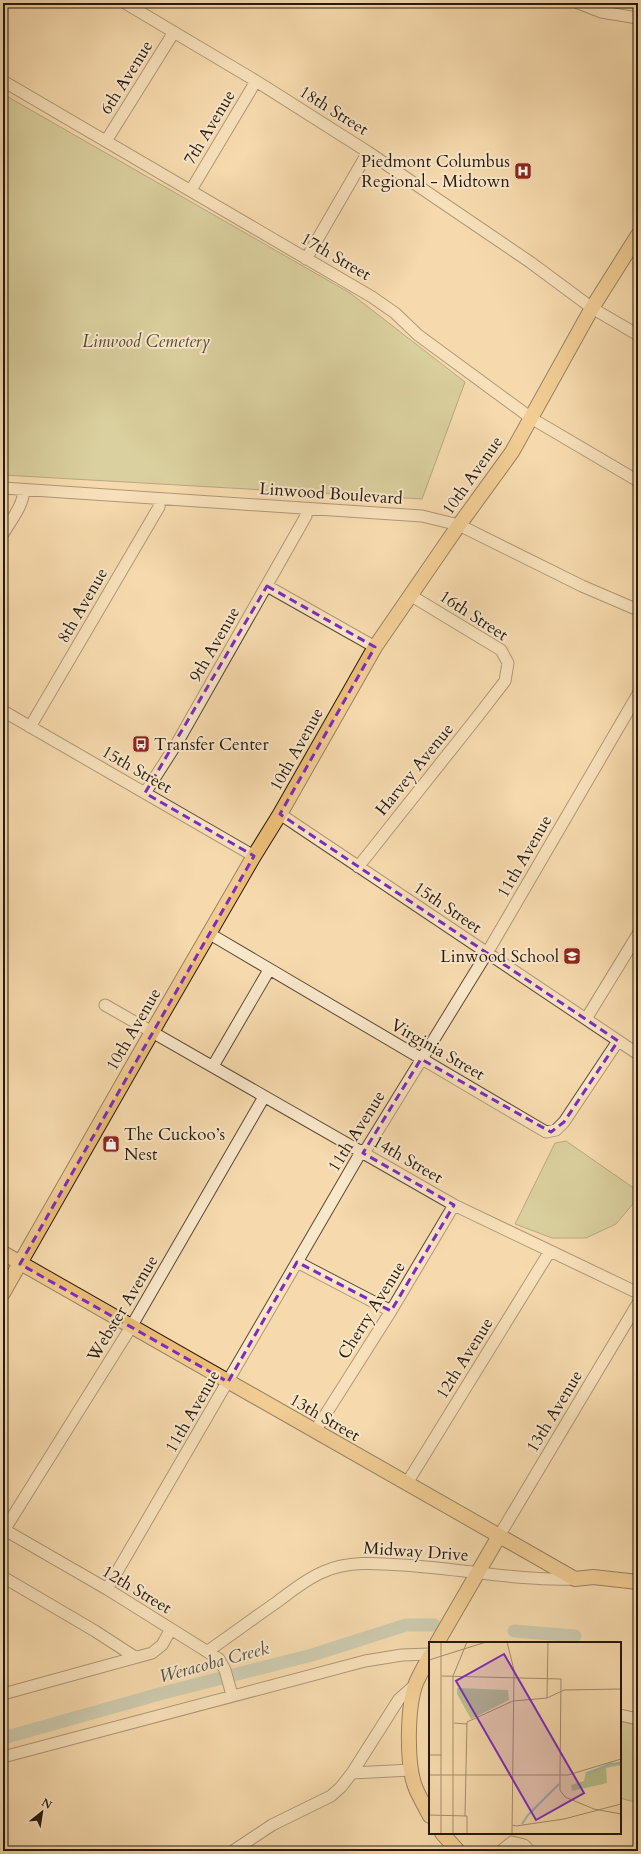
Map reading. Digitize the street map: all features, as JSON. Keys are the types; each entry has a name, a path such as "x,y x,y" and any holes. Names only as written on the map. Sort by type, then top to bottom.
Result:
{"main road":[{"name":"10th Avenue","path":"3,1293 375,647 459,525 496,476 531,418 592,308 638,234"},
{"name":"13th Street","path":"3,1253 575,1579"},
{"path":"438,1642 499,1536"},
{"path":"575,1579 593,1577 638,1582"},
{"path":"429,1657 416,1684 410,1713 409,1736 415,1788 429,1814"},
{"path":"443,1834 458,1851"}],"street":[{"name":"18th Street","path":"125,3 256,81 368,152 530,262 592,308 638,335"},
{"path":"594,8 638,18"},
{"name":"6th Avenue","path":"106,140 174,32"},
{"name":"17th Street","path":"3,81 372,297 395,313 418,335 531,418 638,481"},
{"name":"7th Avenue","path":"191,190 256,81"},
{"path":"306,259 368,152"},
{"name":"Linwood Boulevard","path":"3,488 422,516 459,525 582,586 638,610"},
{"path":"3,534 19,507 23,498 24,490"},
{"name":"8th Avenue","path":"30,727 159,507 159,499"},
{"name":"9th Avenue","path":"145,793 177,743 267,586 306,516 306,509"},
{"path":"267,586 375,647"},
{"name":"16th Street","path":"410,595 501,650 508,663 504,681 496,692"},
{"name":"Harvey Avenue","path":"358,867 496,692"},
{"name":"11th Avenue","path":"106,1590 361,1152 367,1148 487,953 638,694"},
{"name":"15th Street","path":"3,711 254,856"},
{"name":"15th Street","path":"280,814 638,1054"},
{"name":"Virginia Street","path":"210,934 546,1132 556,1130 564,1122 618,1041"},
{"path":"586,1019 638,934"},
{"path":"213,1066 269,970"},
{"name":"14th Street","path":"105,1005 454,1205 638,1293"},
{"name":"Webster Avenue","path":"3,1531 131,1327 264,1097"},
{"name":"Cherry Avenue","path":"315,1431 391,1311 454,1205"},
{"name":"12th Avenue","path":"407,1483 550,1251"},
{"path":"297,1262 391,1311"},
{"name":"13th Avenue","path":"499,1536 638,1303"},
{"name":"12th Street","path":"3,1531 208,1651 219,1659 225,1670 232,1696"},
{"name":"Midway Drive","path":"208,1651 301,1585 323,1572 344,1566 362,1563 391,1564 544,1580 575,1579"},
{"path":"3,1578 95,1631 135,1657"},
{"path":"3,1694 152,1653 162,1645 171,1629"},
{"path":"3,1757 365,1661 402,1655 429,1655"},
{"path":"233,1851 272,1825 332,1796 352,1773 399,1699 416,1684"},
{"path":"621,1715 638,1719"},
{"path":"352,1773 412,1770"},
{"path":"501,1851 512,1842 524,1846 530,1851"}],"highlighted area":[{"path":"267,586 375,647 280,814 618,1041 564,1122 551,1132 421,1059 363,1153 454,1205 391,1311 297,1262 228,1382 20,1264 254,856 145,793"}],"green space":[{"name":"Linwood Cemetery","path":"3,94 350,293 465,382 422,499 3,475"},
{"path":"566,1141 638,1191 638,1198 616,1224 586,1238 552,1238 515,1224 555,1143"},
{"path":"621,1721 638,1725 638,1803 621,1798"}],"waterway":[{"name":"Weracoba Creek","path":"3,1738 163,1693 312,1655 406,1625 434,1625"},
{"name":"Weracoba Creek","path":"514,1631 575,1636"}],"place":[{"name":"Piedmont Columbus Regional - Midtown","path":"523,171"},
{"name":"Transfer Center","path":"141,744"},
{"name":"Linwood School","path":"572,956"},
{"name":"The Cuckoo’s Nest","path":"111,1144"}]}
